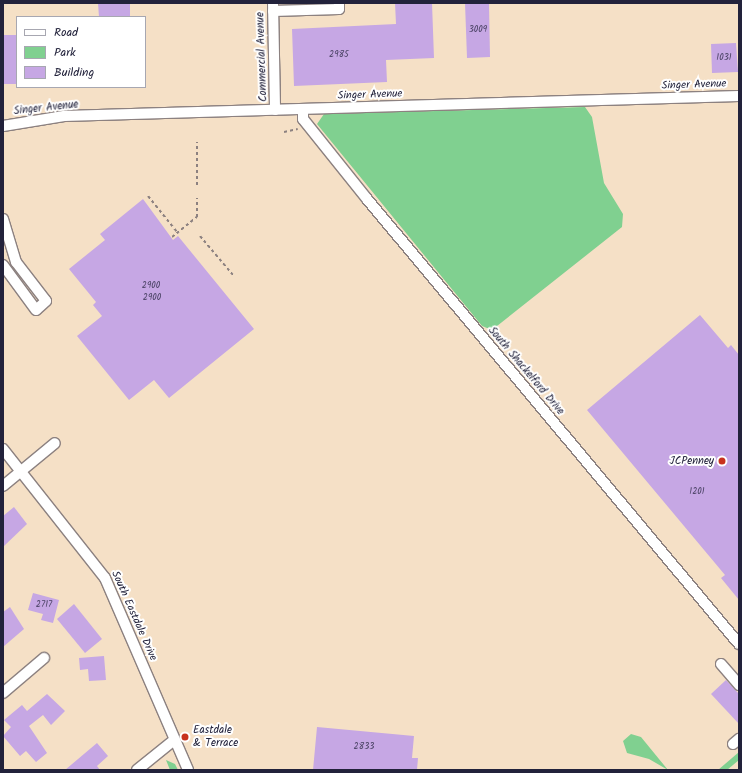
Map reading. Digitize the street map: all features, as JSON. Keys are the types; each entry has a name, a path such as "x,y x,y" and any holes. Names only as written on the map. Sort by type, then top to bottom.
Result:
{"street":[{"path":"273,7 339,9 339,3"},
{"name":"Commercial Avenue","path":"273,7 275,110"},
{"name":"Singer Avenue","path":"3,126 64,116 739,96"},
{"name":"South Shackelford Drive","path":"303,109 303,119 367,199 739,644"},
{"path":"3,219 16,262 46,301 36,310 3,265"},
{"path":"3,486 55,443"},
{"name":"South Eastdale Drive","path":"3,449 105,578 188,770"},
{"path":"3,693 44,658"},
{"path":"721,664 739,685"},
{"path":"137,770 174,740"}],"path":[{"path":"284,132 300,128"},
{"path":"197,142 197,185"},
{"path":"148,196 178,233"},
{"path":"172,237 197,218 197,198"},
{"path":"190,223 193,227"},
{"path":"200,236 233,275"}],"green space":[{"path":"585,107 592,117 604,183 623,214 622,227 492,330 482,326 317,124 324,114"},
{"path":"631,734 641,737 668,770 649,759 627,753 623,741"},
{"path":"739,752 739,760 727,770 718,770"},
{"path":"166,760 175,764 178,770 170,770"}],"building":[{"path":"98,3 130,3 130,16 99,16"},
{"path":"395,3 432,3 434,58 386,60 387,82 294,86 292,29 396,24"},
{"path":"465,3 489,3 490,57 467,58"},
{"path":"3,35 16,35 16,84 3,84"},
{"path":"736,43 738,72 712,73 711,44"},
{"path":"143,199 173,240 178,236 254,329 169,398 154,380 129,400 77,336 102,316 93,305 96,302 69,269 105,240 100,234"},
{"path":"700,315 728,348 731,345 739,355 739,600 721,578 725,575 587,410"},
{"path":"14,507 27,524 3,547 3,516"},
{"path":"33,593 59,600 53,623 41,620 43,614 28,610"},
{"path":"74,604 102,639 85,653 57,619"},
{"path":"10,607 24,629 3,647 3,612"},
{"path":"104,656 106,680 89,681 88,669 80,670 79,658"},
{"path":"726,680 739,694 739,724 711,694"},
{"path":"47,694 65,711 51,725 43,715 29,726 47,753 36,762 26,751 20,756 3,736 11,727 4,720 22,705 27,711"},
{"path":"317,727 414,736 412,758 418,758 417,770 313,770"},
{"path":"97,743 108,756 97,766 100,770 65,770"}],"place":[{"name":"JCPenney","path":"722,461"},
{"name":"Eastdale & Terrace","path":"185,737"}]}
